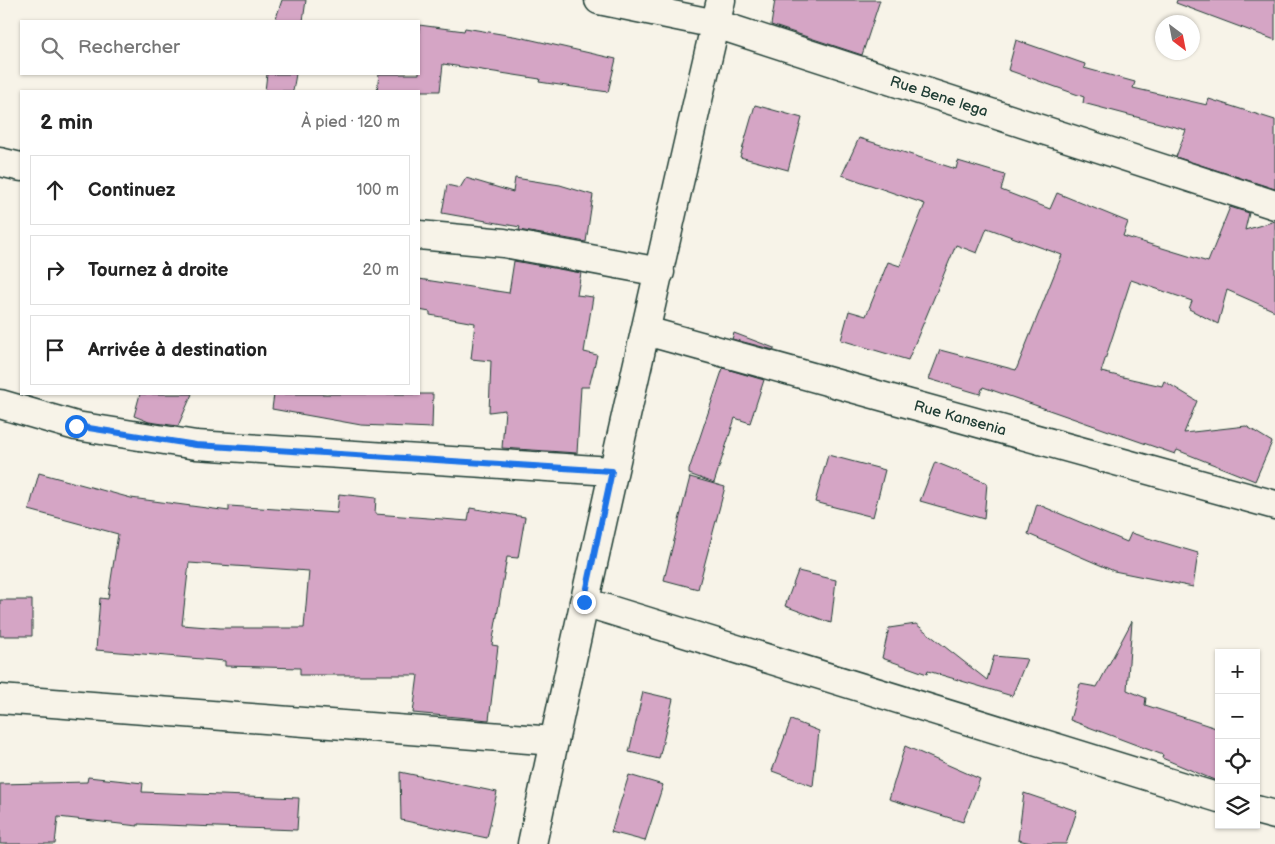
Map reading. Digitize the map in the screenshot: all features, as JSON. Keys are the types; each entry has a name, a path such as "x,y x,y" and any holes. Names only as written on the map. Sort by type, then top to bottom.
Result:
{"street":[{"name":"Rue Bene lega","path":"599,0 718,12 1275,206"},
{"path":"532,844 612,471 660,272 718,12"},
{"path":"0,162 20,167"},
{"path":"420,235 504,243 660,272"},
{"name":"Rue Kansenia","path":"646,331 1275,505"},
{"path":"0,404 76,426 196,445 612,471"},
{"path":"584,602 1215,797"},
{"path":"0,699 554,740"},
{"path":"1260,811 1275,815"}],"building":[{"path":"282,0 306,0 303,20 275,20"},
{"path":"775,0 880,0 862,55 771,25"},
{"path":"1177,0 1275,0 1275,40 1176,3"},
{"path":"420,25 464,31 465,28 519,37 616,59 608,92 539,82 540,79 443,64 440,91 377,90 379,75 420,75"},
{"path":"1016,40 1085,64 1084,68 1135,82 1133,88 1207,105 1209,99 1275,120 1275,189 1176,157 1186,130 1083,103 1084,97 1008,70"},
{"path":"267,75 296,75 293,90 265,90"},
{"path":"755,105 802,118 788,170 740,157"},
{"path":"859,138 956,169 958,161 1005,175 1001,190 1050,209 1057,193 1128,222 1123,236 1208,262 1230,207 1249,213 1245,230 1275,221 1275,311 1227,290 1218,324 1189,309 1192,301 1131,280 1101,372 1162,386 1164,381 1197,401 1184,433 1246,426 1272,442 1255,481 1177,450 1175,454 983,387 980,394 929,379 940,350 1016,370 1062,255 987,228 977,253 956,245 908,360 841,340 849,311 866,316 888,262 900,266 925,204 842,175"},
{"path":"466,178 513,192 515,178 560,185 593,195 586,242 519,230 520,227 442,213 447,185 460,188"},
{"path":"514,261 581,273 577,295 593,297 584,352 597,355 589,387 581,387 577,453 502,448 505,410 489,412 491,361 471,359 475,323 430,315 430,312 420,310 420,279 509,293"},
{"path":"734,333 774,348 774,350 732,339"},
{"path":"723,368 764,380 750,423 735,418 714,483 689,474 689,470"},
{"path":"433,394 432,428 361,425 272,409 274,395"},
{"path":"140,395 192,395 178,426 149,422 134,416"},
{"path":"828,455 885,470 873,517 815,502"},
{"path":"935,462 987,483 984,519 920,501"},
{"path":"39,473 131,498 229,511 229,506 337,513 339,494 376,498 375,514 468,521 470,508 525,517 518,558 507,557 492,645 498,646 489,720 413,713 418,675 300,675 300,668 225,666 225,661 96,650 100,598 108,599 118,534 29,510","holes":["189,563 309,571 304,628 220,628 182,625"]},
{"path":"690,477 725,487 698,589 664,580"},
{"path":"1037,504 1127,542 1131,533 1198,553 1193,587 1114,571 1028,534"},
{"path":"798,571 836,580 831,623 785,606"},
{"path":"0,600 32,600 32,636 0,636"},
{"path":"1132,621 1127,690 1146,698 1145,705 1215,728 1215,780 1162,758 1163,755 1070,720 1080,684 1097,687"},
{"path":"916,624 987,680 994,656 1027,659 1012,696 928,671 927,674 882,658 889,628"},
{"path":"643,692 673,699 659,759 629,752"},
{"path":"791,720 819,731 813,786 772,771"},
{"path":"905,746 980,779 963,822 889,799"},
{"path":"400,772 497,792 487,838 401,820"},
{"path":"629,775 663,785 645,841 611,832"},
{"path":"88,777 143,783 142,792 299,798 297,830 138,824 138,826 58,817 55,844 0,844 0,784 87,782"},
{"path":"1024,793 1077,811 1066,844 1035,844 1018,840"}],"route":[{"path":"76,426 196,445 612,471 584,602"}]}
